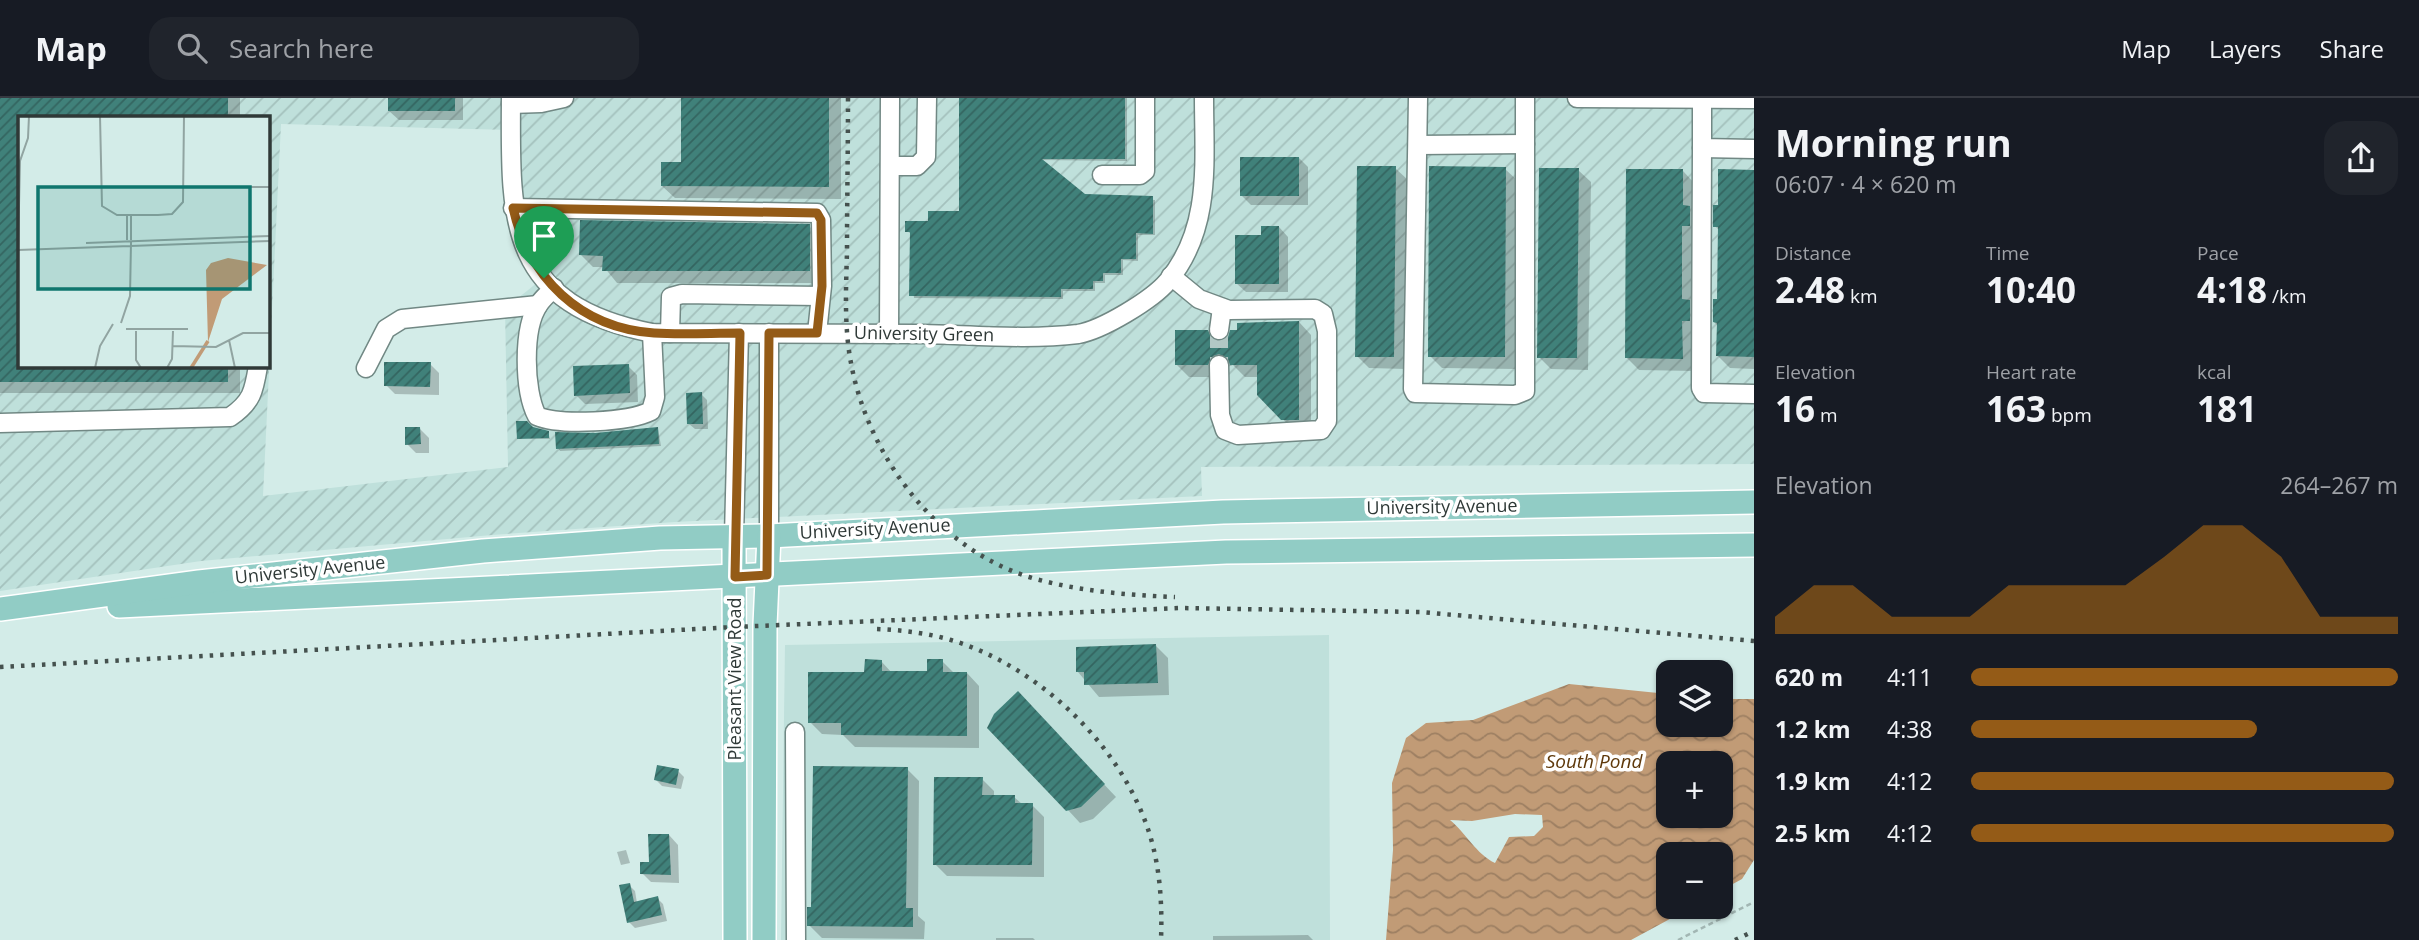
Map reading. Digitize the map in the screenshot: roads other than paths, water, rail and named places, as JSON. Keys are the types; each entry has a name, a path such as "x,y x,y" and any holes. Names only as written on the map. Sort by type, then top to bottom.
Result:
{"main road":[{"name":"University Avenue","path":"0,609 199,582 483,551 660,538 769,536 1212,512 1754,502"},
{"name":"Pleasant View Road","path":"734,536 735,940"},
{"name":"Pleasant View Road","path":"764,940 769,536"},
{"name":"University Avenue","path":"0,609 735,577 1226,552 1754,545"}],"street":[{"path":"564,98 541,103 511,101 510,186 519,236 527,254 554,288 538,305 527,342 530,402 537,416 568,421 639,417 651,411 655,397 661,333 671,297 682,294 820,296"},
{"path":"889,334 890,98"},
{"path":"890,166 917,166 926,158 927,98"},
{"path":"1102,175 1140,176 1145,171 1145,98"},
{"path":"1204,98 1202,206 1194,238 1168,280 1199,299 1222,308 1315,309 1323,314 1327,331 1327,421 1321,430 1238,435 1225,430 1220,415 1219,365"},
{"path":"1418,98 1413,389 1415,393 1514,396 1525,391 1525,98"},
{"path":"1577,98 1754,99"},
{"path":"1702,99 1701,388 1704,393 1754,394"},
{"path":"1418,145 1525,144"},
{"path":"1702,148 1754,149"},
{"path":"513,208 817,213 821,220 817,333"},
{"name":"University Green","path":"554,288 569,302 620,327 661,333 1077,334 1110,323 1168,280"},
{"path":"366,368 386,329 402,319 538,305"},
{"path":"1219,330 1222,308"},
{"name":"Pleasant View Road","path":"734,536 740,333"},
{"name":"Pleasant View Road","path":"769,333 769,536"},
{"path":"0,423 230,417 246,407 254,388 258,368"},
{"path":"795,732 796,940"}],"water":[{"name":"South Pond","path":"1569,684 1656,693 1656,737 1733,737 1733,699 1754,699 1754,860 1742,879 1733,884 1733,842 1656,842 1656,919 1670,919 1631,940 1386,940 1393,850 1392,783 1406,738 1426,723 1473,720","holes":["1515,814 1542,815 1543,827 1534,836 1509,837 1495,863 1482,854 1450,820 1472,821"]}],"tunnel":[{"path":"1219,330 1219,365"}],"railway":[{"path":"848,98 847,336 860,398 873,432 890,464 936,521 964,544 995,563 1029,577 1065,586 1175,597"},
{"path":"0,667 734,627 1180,608 1420,612 1754,641"},
{"path":"877,629 933,635 986,653 1020,672 1052,695 1081,722 1128,784 1144,819 1159,876 1161,940"},
{"path":"1735,940 1754,931"}]}
